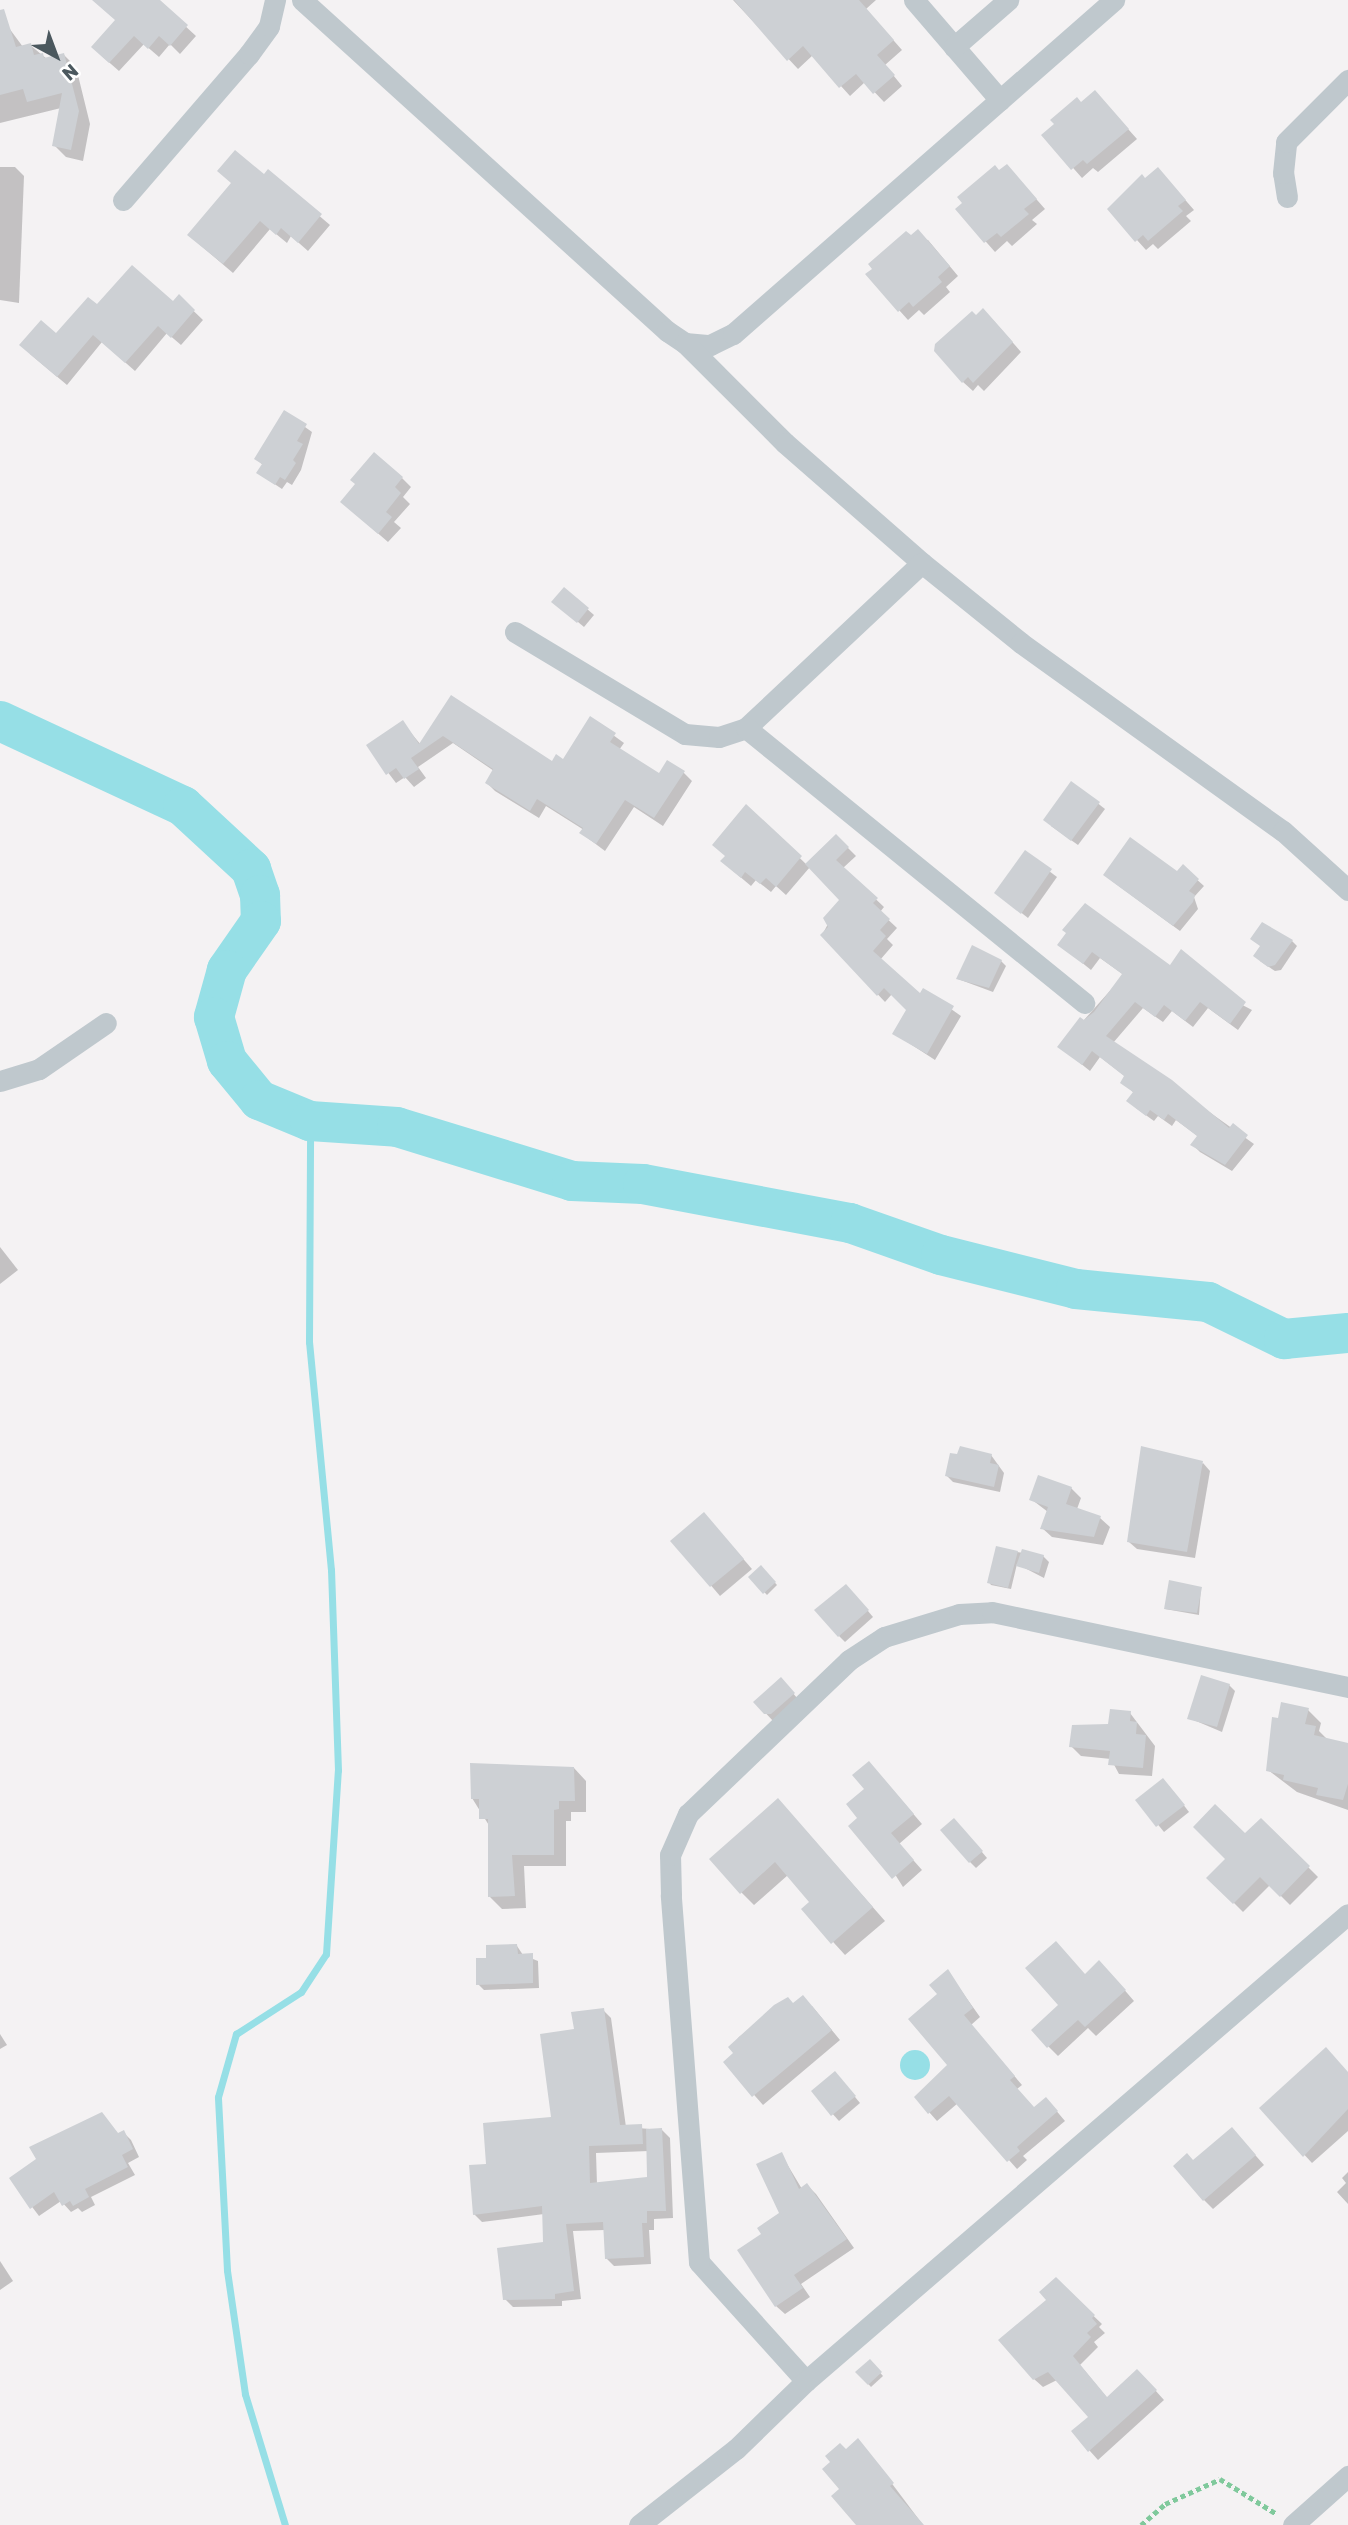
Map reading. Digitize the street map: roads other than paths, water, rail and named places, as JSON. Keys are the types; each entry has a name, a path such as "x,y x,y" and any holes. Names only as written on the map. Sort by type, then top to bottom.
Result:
{"street":[{"path":"123,200 249,54 269,26 275,0"},
{"path":"302,0 685,343 785,443 922,564 1021,643 1283,831 1348,890"},
{"path":"914,0 1000,100"},
{"path":"954,47 1008,0"},
{"path":"685,343 710,345 733,334 1114,0"},
{"path":"1287,197 1283,173 1286,142 1348,80"},
{"path":"515,632 685,734 719,737 746,728 922,564"},
{"path":"746,728 1084,1003"},
{"path":"0,1081 39,1069 106,1023"},
{"path":"806,2381 699,2262 670,1855 688,1814 849,1660 884,1637 959,1614 992,1612 1348,1687"},
{"path":"639,2525 736,2449 806,2381 1348,1914"},
{"path":"1287,2521 1348,2476"}],"water":[{"path":"915,2050 926,2054 930,2065 926,2076 915,2080 904,2076 900,2065 904,2054"}],"waterway":[{"path":"0,721 183,806 251,869 260,895 261,921 227,970 214,1017 227,1061 259,1100 310,1121 397,1127 572,1181 643,1184 850,1223 941,1255 1076,1289 1208,1302 1284,1339 1348,1333"},
{"path":"285,2525 245,2394 227,2270 218,2097 236,2034 301,1992 326,1954 338,1770 331,1570 309,1342 310,1121"}]}
